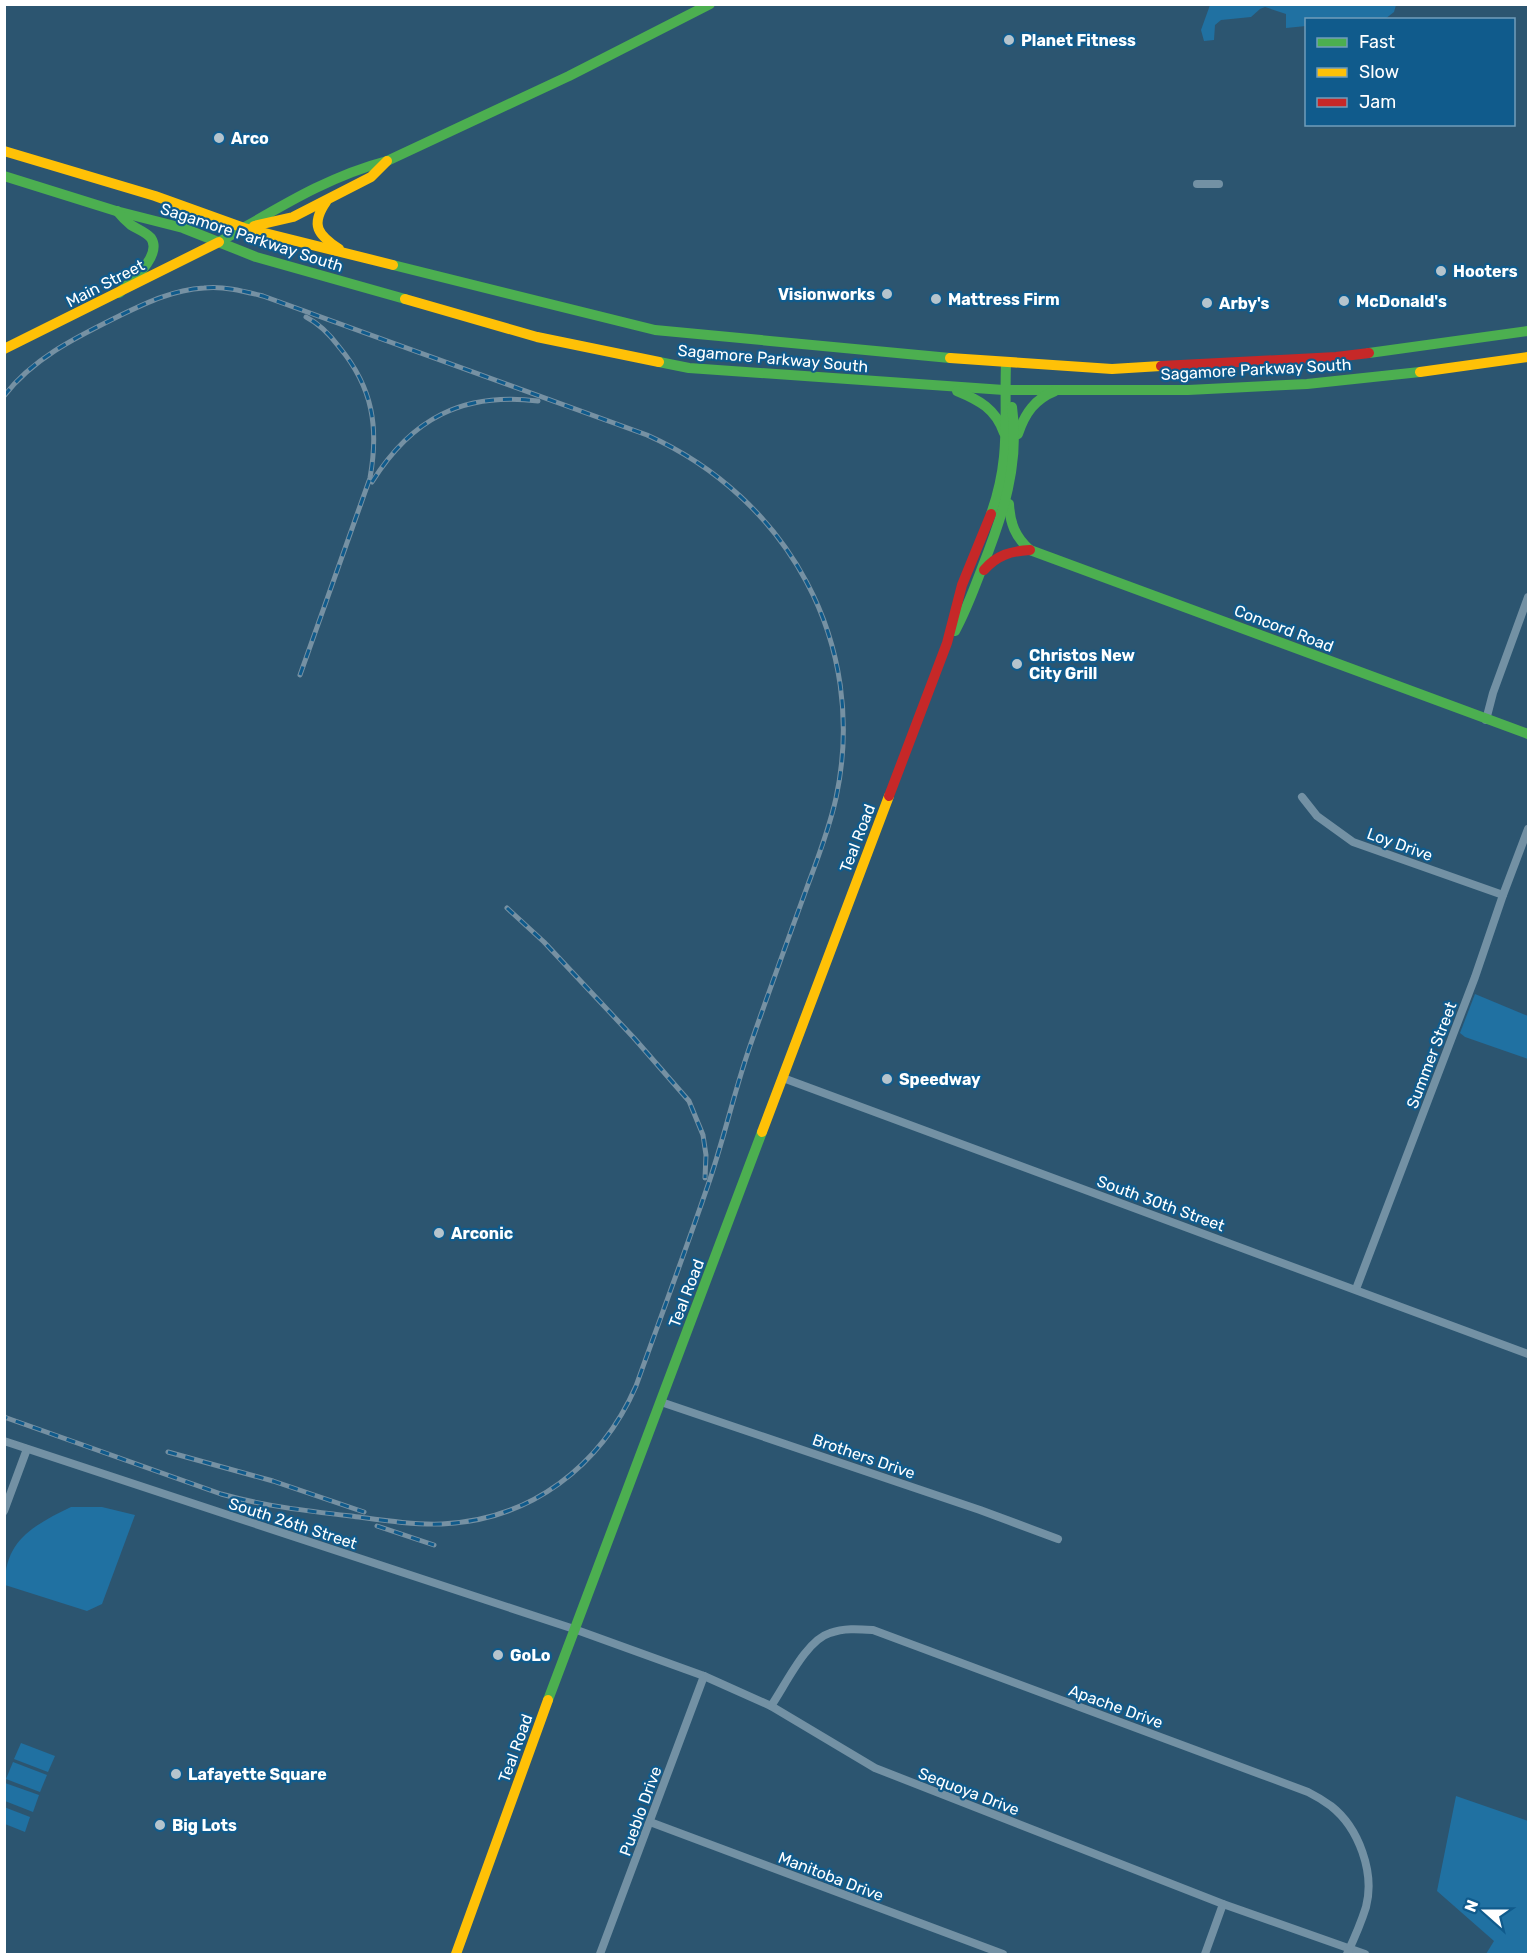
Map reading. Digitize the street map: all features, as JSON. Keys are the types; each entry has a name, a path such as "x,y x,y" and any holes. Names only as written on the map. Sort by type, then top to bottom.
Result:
{"main road":[{"path":"244,228 293,217 371,177 387,161 569,76 710,4"},
{"name":"Sagamore Parkway South","path":"4,150 182,205 244,228 655,330 1006,363 1112,369 1336,357 1528,330"},
{"name":"Main Street","path":"4,349 219,242 291,200 338,177 387,161"},
{"name":"Sagamore Parkway South","path":"4,176 183,228 256,257 537,337 689,368 1004,390 1188,390 1307,384 1438,370 1528,357"},
{"path":"328,199 318,214 317,228 326,240 348,254"},
{"path":"116,210 146,234 154,246 153,255 146,266 118,293"},
{"name":"Teal Road","path":"947,643 962,620 1009,495 1014,471 1004,390 1006,363"},
{"path":"932,385 974,397 988,404 1011,445"},
{"path":"1011,445 1027,410 1034,402 1059,390"},
{"name":"Teal Road","path":"456,1954 574,1629 947,643 962,586 1001,482 1011,445"},
{"path":"1009,495 1010,523 1016,535 1030,550"},
{"path":"979,575 1002,555 1015,550 1030,550"},
{"name":"Concord Road","path":"1030,550 1528,734"}],"street":[{"path":"1197,184 1219,184"},
{"path":"1486,720 1493,693 1528,597"},
{"name":"Loy Drive","path":"1302,797 1317,816 1353,842 1503,895"},
{"name":"Summer Street","path":"1356,1289 1475,977 1528,829"},
{"name":"South 30th Street","path":"783,1078 1528,1354"},
{"name":"Brothers Drive","path":"661,1402 980,1510 1058,1539"},
{"name":"South 26th Street","path":"4,1441 574,1629"},
{"path":"4,1511 27,1449"},
{"name":"Sequoya Drive","path":"574,1629 704,1676 771,1706 875,1768 1349,1952 1365,1954"},
{"name":"Apache Drive","path":"771,1706 811,1644 827,1633 847,1629 873,1630 1308,1792 1332,1807 1347,1822 1360,1845 1368,1876 1366,1905 1349,1952"},
{"name":"Pueblo Drive","path":"600,1954 704,1676"},
{"name":"Manitoba Drive","path":"650,1822 1003,1954"},
{"path":"1205,1954 1223,1904"}],"shaded area":[{"path":"1210,4 1396,5 1394,12 1386,18 1305,18 1305,26 1286,28 1286,14 1265,7 1251,17 1221,20 1215,25 1214,40 1204,41 1201,30"},
{"path":"1475,994 1528,1016 1528,1059 1465,1037 1460,1033"},
{"path":"71,1507 102,1507 135,1515 102,1604 87,1611 5,1585 6,1569 16,1545 34,1527"},
{"path":"21,1743 55,1756 48,1772 14,1759"},
{"path":"13,1762 47,1775 40,1792 6,1779"},
{"path":"5,1783 39,1795 33,1812 5,1801"},
{"path":"1456,1796 1528,1821 1528,1954 1486,1954 1494,1941 1437,1891"},
{"path":"4,1807 30,1817 25,1832 5,1824"}],"railway":[{"path":"4,396 16,382 43,359 105,323 161,297 193,289 219,288 263,296 647,435 697,462 741,497 777,537 807,582 828,632 840,685 843,741 836,798 826,833 750,1046 708,1185 636,1386 621,1415 603,1441 583,1464 559,1484 533,1500 505,1512 474,1520 442,1524 385,1521 286,1508 221,1494 4,1417"},
{"path":"300,675 370,478 374,442 371,409 360,378 333,339 306,317"},
{"path":"372,482 404,441 422,426 442,414 486,401 511,399 538,401"},
{"path":"507,908 544,942 634,1038 689,1101 703,1135 706,1155 705,1178"},
{"path":"168,1452 273,1481 364,1512"},
{"path":"377,1526 434,1545"}],"traffic: fast":[{"path":"219,242 321,185 387,161 569,76 710,4"},
{"path":"4,176 116,211 183,228 256,257 405,299"},
{"path":"117,211 131,225 149,236 154,245 153,253 144,268 119,293"},
{"path":"393,265 655,330 950,358"},
{"path":"1369,353 1528,331"},
{"path":"659,362 689,368 1004,390 1188,390 1307,384 1420,372"},
{"path":"991,514 1002,475 1004,457 1006,363"},
{"path":"957,391 986,406 1001,425 1004,433"},
{"path":"1018,434 1024,420 1036,403 1055,391"},
{"path":"955,631 970,600 1003,509 1014,449 1012,407"},
{"path":"1009,504 1014,529 1030,550"},
{"path":"1030,550 1528,734"},
{"path":"548,1700 762,1132"}],"traffic: slow":[{"path":"4,151 155,196 244,228 393,265"},
{"path":"254,226 293,217 371,177 387,161"},
{"path":"326,202 318,217 319,229 321,234 339,249"},
{"path":"4,349 219,242"},
{"path":"405,299 537,337 659,362"},
{"path":"1420,372 1528,357"},
{"path":"950,358 1112,369 1161,366"},
{"path":"762,1132 889,796"},
{"path":"456,1954 548,1700"}],"traffic: jam":[{"path":"1161,366 1336,357 1369,353"},
{"path":"889,796 947,643 962,585 991,514"},
{"path":"984,570 1005,555 1030,550"}],"place":[{"name":"Planet Fitness","path":"1009,40"},
{"name":"Arco","path":"219,138"},
{"name":"Hooters","path":"1441,271"},
{"name":"Visionworks","path":"887,294"},
{"name":"Mattress Firm","path":"936,299"},
{"name":"McDonald's","path":"1344,301"},
{"name":"Arby's","path":"1207,303"},
{"name":"Christos New City Grill","path":"1017,664"},
{"name":"Speedway","path":"887,1079"},
{"name":"Arconic","path":"439,1233"},
{"name":"GoLo","path":"498,1655"},
{"name":"Lafayette Square","path":"176,1774"},
{"name":"Big Lots","path":"160,1825"}]}
